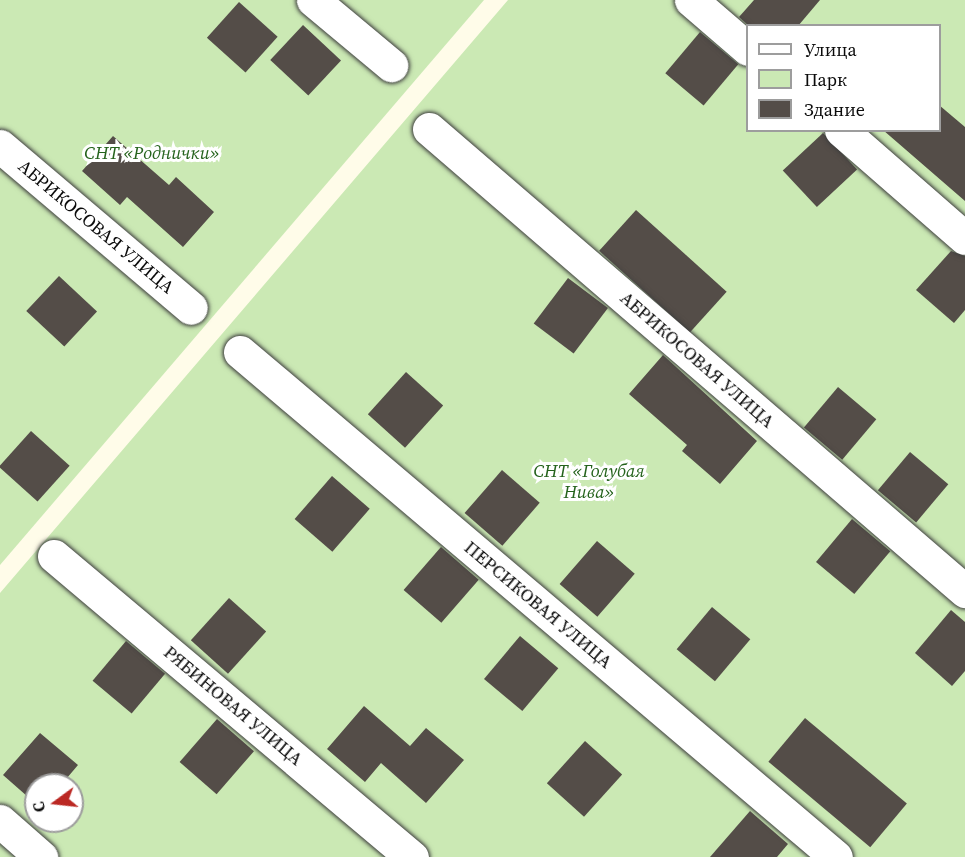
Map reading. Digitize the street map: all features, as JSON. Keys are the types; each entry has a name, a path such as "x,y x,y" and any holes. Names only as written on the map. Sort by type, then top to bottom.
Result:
{"street":[{"path":"313,0 390,65"},
{"path":"691,0 746,48"},
{"name":"АБРИКОСОВАЯ УЛИЦА","path":"429,129 965,591"},
{"path":"843,132 965,238"},
{"name":"АБРИКОСОВАЯ УЛИЦА","path":"0,146 191,308"},
{"name":"ПЕРСИКОВАЯ УЛИЦА","path":"240,352 836,857"},
{"name":"РЯБИНОВАЯ УЛИЦА","path":"54,556 412,857"},
{"path":"0,821 41,857"}],"green space":[{"name":"СНТ «Роднички»","path":"0,0 484,0 0,565"},
{"name":"СНТ «Голубая Нива»","path":"508,0 965,0 965,857 0,857 0,593"}],"building":[{"path":"754,0 820,0 800,24 747,24 739,17"},
{"path":"239,2 278,37 246,72 207,38"},
{"path":"303,25 341,60 308,96 270,60"},
{"path":"700,32 738,64 704,106 665,73"},
{"path":"941,107 965,127 965,201 885,132 941,132"},
{"path":"823,133 857,170 817,207 783,171"},
{"path":"113,136 169,185 176,177 214,212 183,247 127,197 120,205 82,171"},
{"path":"636,210 727,292 690,333 599,251"},
{"path":"951,251 965,256 965,310 954,323 916,290"},
{"path":"59,276 97,311 64,347 26,311"},
{"path":"568,278 608,308 574,354 534,324"},
{"path":"663,355 757,441 720,484 682,451 687,445 629,394"},
{"path":"406,372 443,405 405,448 368,414"},
{"path":"838,387 876,419 842,460 804,428"},
{"path":"31,431 70,466 38,501 0,468"},
{"path":"910,452 948,484 916,522 878,490"},
{"path":"502,470 540,503 502,546 465,513"},
{"path":"332,476 370,509 332,552 295,519"},
{"path":"852,519 890,551 854,594 816,562"},
{"path":"597,541 635,574 597,617 560,584"},
{"path":"441,547 479,580 441,623 404,590"},
{"path":"229,598 266,631 228,674 191,640"},
{"path":"712,607 750,639 715,681 677,649"},
{"path":"951,610 965,622 965,671 952,686 915,653"},
{"path":"520,636 558,668 522,711 484,679"},
{"path":"126,641 165,674 132,714 93,681"},
{"path":"364,706 410,746 426,728 464,760 426,803 381,763 365,782 327,749"},
{"path":"805,718 907,803 870,847 768,762"},
{"path":"217,719 254,751 217,794 180,762"},
{"path":"40,733 78,765 71,773 24,773 24,793 3,775"},
{"path":"585,741 622,774 584,817 547,783"},
{"path":"750,811 788,844 777,857 710,857"}]}
